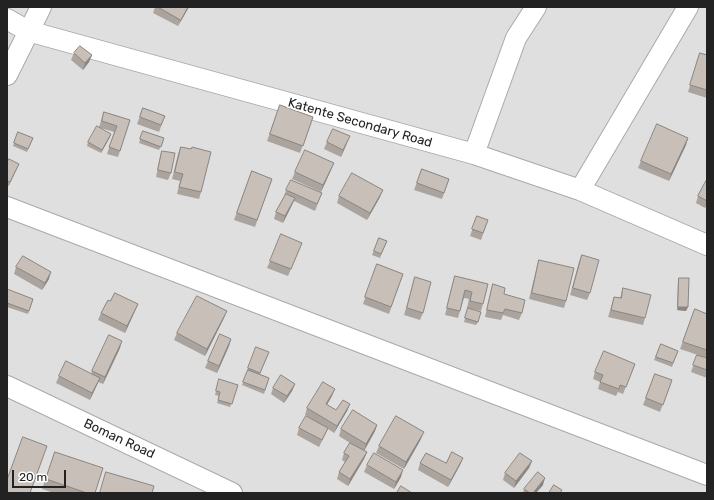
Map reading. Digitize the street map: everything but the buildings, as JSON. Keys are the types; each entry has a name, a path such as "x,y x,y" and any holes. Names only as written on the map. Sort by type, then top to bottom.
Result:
{"street":[{"path":"7,75 41,7"},
{"path":"474,154 516,38 536,7"},
{"path":"580,190 688,7"},
{"name":"Katente Secondary Road","path":"7,19 28,31 474,154 580,190 707,245"},
{"path":"7,207 707,475"},
{"name":"Boman Road","path":"7,386 224,491"}],"shaded area":[{"path":"7,7 707,7 707,493 7,493"}]}
